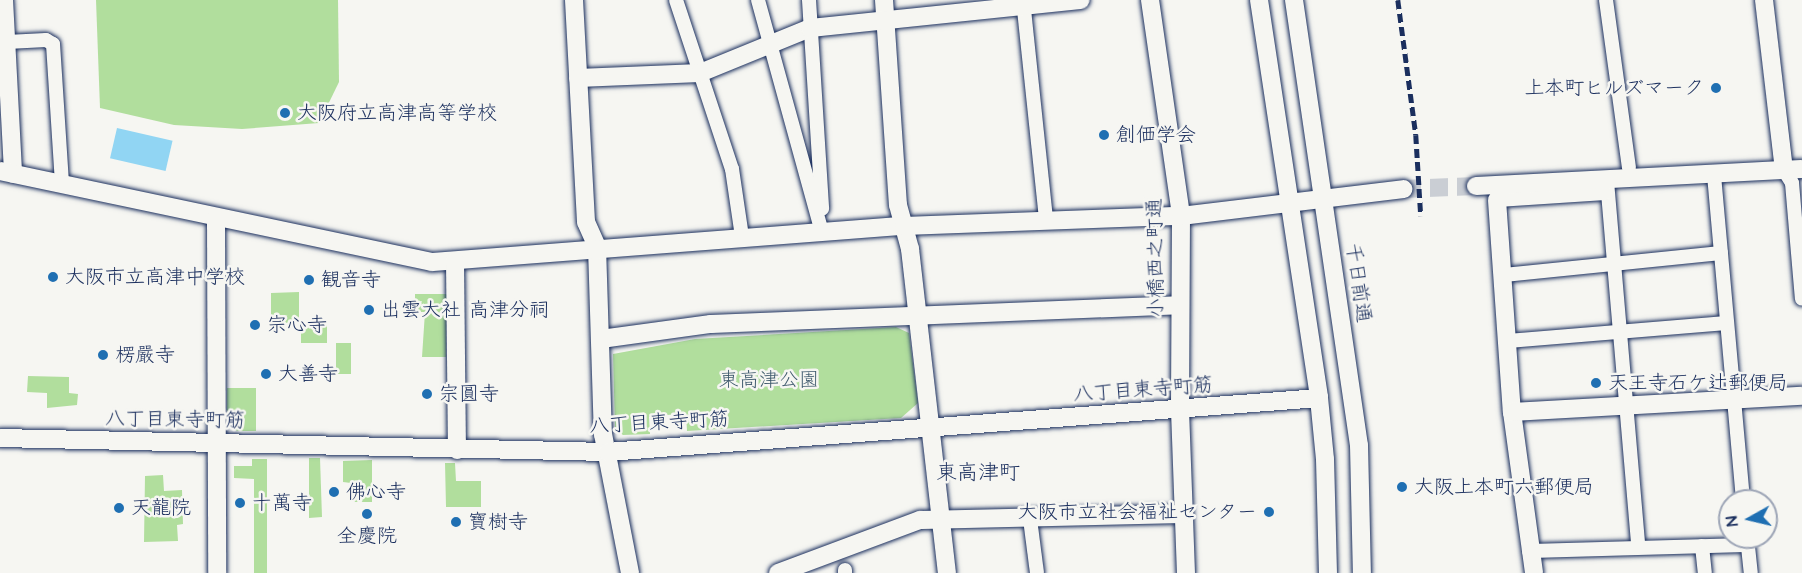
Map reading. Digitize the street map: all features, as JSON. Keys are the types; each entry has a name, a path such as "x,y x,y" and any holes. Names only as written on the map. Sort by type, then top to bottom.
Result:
{"street":[{"path":"4,0 7,42 7,173 414,261 455,261 597,247 904,226 1046,219 1181,216 1403,189"},
{"path":"574,0 586,222 597,247 603,434 630,573"},
{"path":"676,0 732,169 742,237"},
{"path":"758,0 822,232"},
{"path":"809,0 822,232"},
{"path":"884,0 898,205 904,226 918,315 947,573"},
{"path":"578,78 700,73 810,28 1023,3 1081,0"},
{"name":"小橋西之町通","path":"1150,0 1181,216 1180,410 1186,573"},
{"path":"1259,0 1319,398 1326,459 1328,573"},
{"name":"千日前通","path":"1294,0 1359,445 1362,573"},
{"path":"1606,0 1629,167"},
{"path":"1764,0 1793,169 1792,183 1802,299"},
{"path":"1023,3 1046,219"},
{"path":"7,42 46,40 53,44 62,185"},
{"path":"1534,573 1512,412 1497,200 1793,169"},
{"path":"1714,176 1742,489"},
{"path":"1476,186 1606,187"},
{"path":"1606,187 1638,545"},
{"path":"216,219 217,573"},
{"path":"1504,275 1721,253"},
{"path":"455,261 457,450"},
{"path":"601,339 711,324 1179,305"},
{"path":"1508,341 1726,323"},
{"path":"1512,412 1626,408 1802,396"},
{"name":"八丁目東寺町筋","path":"0,438 608,452 1319,398"},
{"path":"779,573 844,563 920,520 1184,514"},
{"path":"1030,519 1037,573"},
{"path":"1530,551 1638,545 1718,544"},
{"path":"1702,546 1705,573"},
{"path":"1748,549 1751,573"}],"green space":[{"path":"96,0 338,0 339,82 319,123 242,129 174,125 100,108"},
{"path":"299,292 299,322 284,323 284,315 271,315 271,293"},
{"path":"415,294 447,294 446,357 422,357 425,312 415,312"},
{"path":"301,325 327,325 327,343 301,343"},
{"name":"東高津公園","path":"896,327 909,333 918,403 901,418 687,431 686,413 649,417 650,434 623,435 615,429 613,354 695,339"},
{"path":"336,343 351,343 351,374 336,374"},
{"path":"28,376 69,377 69,393 78,394 77,405 47,408 47,393 27,392"},
{"path":"227,388 256,388 256,431 237,431 227,423"},
{"path":"309,458 320,458 322,517 309,518"},
{"path":"252,459 267,459 267,573 254,573 254,479 234,478 234,466 252,466"},
{"path":"372,460 372,502 351,502 351,483 343,482 343,461"},
{"path":"445,463 455,463 456,481 481,481 481,507 446,507"},
{"path":"163,475 164,491 182,490 183,524 177,525 178,541 144,542 145,476"}],"water":[{"path":"117,128 173,141 166,171 110,158"}],"tunnel":[{"path":"1403,189 1476,186"}],"railway":[{"path":"1398,0 1416,135 1421,216"}],"place":[{"name":"上本町ヒルズマーク","path":"1716,88"},
{"name":"大阪府立高津高等学校","path":"285,113"},
{"name":"創価学会","path":"1104,135"},
{"name":"大阪市立高津中学校","path":"53,277"},
{"name":"観音寺","path":"309,280"},
{"name":"出雲大社 高津分祠","path":"369,310"},
{"name":"宗心寺","path":"255,325"},
{"name":"楞嚴寺","path":"103,355"},
{"name":"大善寺","path":"266,374"},
{"name":"天王寺石ケ辻郵便局","path":"1596,383"},
{"name":"宗圓寺","path":"427,394"},
{"name":"大阪上本町六郵便局","path":"1402,487"},
{"name":"佛心寺","path":"334,492"},
{"name":"十萬寺","path":"240,503"},
{"name":"天龍院","path":"119,508"},
{"name":"大阪市立社会福祉センター","path":"1269,512"},
{"name":"全慶院","path":"367,514"},
{"name":"寶樹寺","path":"456,522"}],"district":[{"name":"東高津町","path":"978,473"}]}
